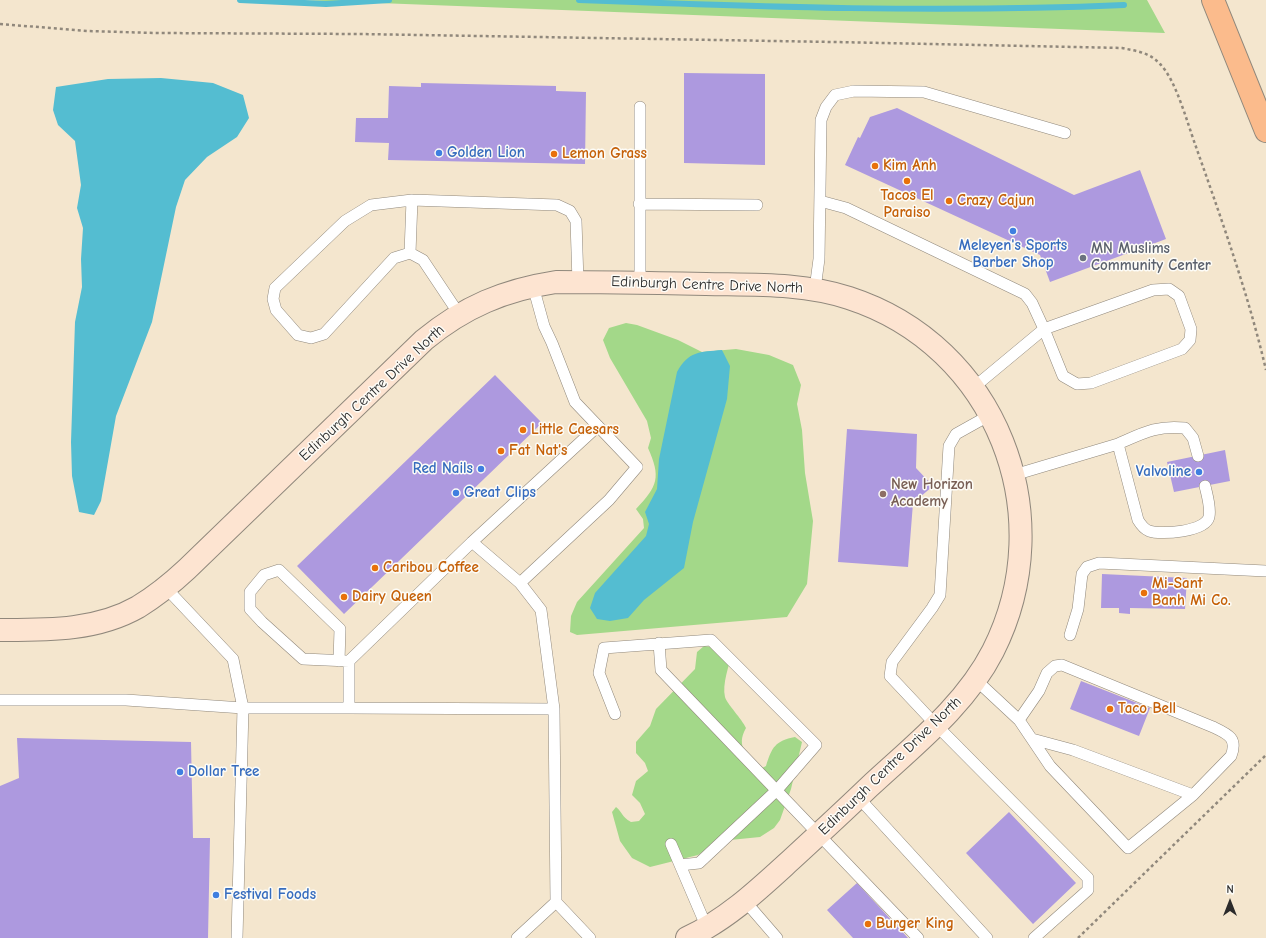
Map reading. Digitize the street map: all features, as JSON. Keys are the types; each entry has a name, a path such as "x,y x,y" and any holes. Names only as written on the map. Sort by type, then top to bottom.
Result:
{"highway":[{"path":"1212,0 1266,131"}],"street":[{"name":"Edinburgh Centre Drive North","path":"0,630 64,629 114,618 137,608 166,588 187,569 424,340 459,314 493,297 533,286 556,282 578,282 771,285 815,288 852,299 895,318 921,335 941,351 973,388 990,415 1000,436 1014,475 1021,528 1018,579 1014,597 1003,630 992,654 976,680 936,725 745,901 693,935"}],"lane":[{"path":"815,288 819,259 821,120 826,107 836,95 854,91 924,92 1065,133"},
{"path":"640,107 640,283"},
{"path":"410,253 412,200"},
{"path":"459,314 424,260 410,253 394,258 324,334 311,338 298,335 276,310 273,299 275,288 345,221 371,205 412,200 557,205 570,212 576,221 578,282"},
{"path":"820,201 846,208 1025,294 1032,303 1044,329 1063,376 1077,384 1091,383 1182,349 1190,340 1191,329 1179,296 1169,289 1153,290 1044,329 973,388"},
{"path":"639,204 757,205"},
{"path":"520,583 609,500 637,467 575,402 552,342 544,326 533,286"},
{"path":"990,415 956,434 949,446 940,595 892,662 890,676 936,725 1088,878 1088,890 1034,938"},
{"path":"349,708 344,661 340,629 279,570 264,575 250,592 250,609 262,622 303,659 344,661 598,426"},
{"path":"1014,475 1118,444 1155,428 1185,428 1193,438 1198,456"},
{"path":"1118,444 1138,520 1142,527 1150,531 1191,530 1200,528 1206,523 1209,517 1205,486"},
{"path":"472,542 520,583 541,610 554,709 556,902 590,938"},
{"path":"1070,635 1078,609 1082,574 1087,567 1099,563 1254,569 1266,571"},
{"path":"166,588 233,659 243,708 237,938"},
{"path":"615,714 599,673 604,648 711,640 816,745 777,790 699,863 680,865"},
{"path":"659,643 661,670 918,938"},
{"path":"976,680 1019,720 1050,766 1128,848 1193,795 1231,756 1234,748 1232,739 1227,733 1062,665 1056,666 1047,673 1039,691 1019,720"},
{"path":"0,700 126,700 243,708 554,709"},
{"path":"1032,739 1073,750 1193,795"},
{"path":"858,797 987,938"},
{"path":"671,844 680,865 693,935"},
{"path":"745,901 777,938"},
{"path":"517,938 556,902"}],"path":[{"path":"0,24 88,32 353,34 834,42 1122,48 1141,51 1152,56 1168,74 1243,282 1266,370"},
{"path":"1078,938 1266,755"}],"green space":[{"path":"300,0 1147,0 1165,33"},
{"path":"626,323 637,325 678,340 702,352 736,349 769,355 793,365 801,385 797,404 802,430 805,473 813,521 807,584 787,617 577,635 570,632 571,616 577,602 644,528 643,519 636,509 649,494 655,481 655,467 648,448 651,438 647,421 610,358 603,340 609,328"},
{"path":"704,646 722,648 732,653 725,681 725,697 746,728 742,741 744,751 760,769 766,766 770,754 779,743 795,737 802,742 791,789 780,820 774,828 760,837 730,840 710,847 698,855 650,867 632,858 620,841 612,812 616,807 625,818 631,822 639,821 645,814 640,803 632,795 636,781 648,771 645,763 636,753 636,742 650,726 656,709 695,669 697,652"}],"water":[{"path":"161,78 213,83 243,95 249,118 237,137 207,157 185,180 176,207 152,322 116,416 101,501 94,515 79,512 72,476 71,442 75,322 82,287 81,259 83,228 77,208 81,185 75,141 58,125 53,110 56,87 108,79"},
{"path":"722,350 730,366 727,399 693,522 684,568 644,600 628,618 610,621 597,619 590,608 595,593 646,536 649,524 645,512 657,489 659,459 677,372 681,365 690,356 701,352"}],"building":[{"path":"684,73 765,74 765,165 684,163"},
{"path":"421,83 556,86 556,91 586,92 585,164 388,160 389,143 355,142 356,118 388,118 389,86 421,87"},
{"path":"897,108 1074,195 1140,170 1166,239 1050,282 1040,255 845,165 858,137 860,138 870,117"},
{"path":"495,375 542,423 344,614 297,566"},
{"name":"New Horizon Academy","path":"847,429 917,434 916,468 933,486 913,503 908,567 838,562"},
{"name":"Valvoline","path":"1225,450 1230,481 1174,492 1167,462"},
{"name":"Mi-Sant Banh Mi Co.","path":"1102,574 1187,578 1185,609 1130,608 1130,614 1119,613 1119,608 1101,608"},
{"name":"Taco Bell","path":"1081,681 1150,708 1139,736 1070,709"},
{"path":"17,738 191,742 193,838 210,838 208,938 0,938 0,786 19,778"},
{"path":"1009,812 1076,883 1033,924 966,853"},
{"name":"Burger King","path":"857,883 908,938 853,938 827,910"}],"waterway":[{"path":"240,0 326,4 389,0"},
{"path":"579,0 783,7 919,9 988,9 1124,5"}],"place":[{"name":"Golden Lion","path":"439,153"},
{"name":"Lemon Grass","path":"554,154"},
{"name":"Kim Anh","path":"875,166"},
{"name":"Tacos El Paraiso","path":"907,181"},
{"name":"Crazy Cajun","path":"949,201"},
{"name":"Meleyen's Sports Barber Shop","path":"1013,231"},
{"name":"MN Muslims Community Center","path":"1083,258"},
{"name":"Little Caesars","path":"523,430"},
{"name":"Fat Nat's","path":"501,451"},
{"name":"Red Nails","path":"481,469"},
{"name":"Valvoline","path":"1199,472"},
{"name":"Great Clips","path":"456,493"},
{"name":"New Horizon Academy","path":"883,494"},
{"name":"Caribou Coffee","path":"375,568"},
{"name":"Mi-Sant Banh Mi Co.","path":"1144,593"},
{"name":"Dairy Queen","path":"344,597"},
{"name":"Taco Bell","path":"1110,709"},
{"name":"Dollar Tree","path":"180,772"},
{"name":"Festival Foods","path":"216,895"},
{"name":"Burger King","path":"868,924"}]}
